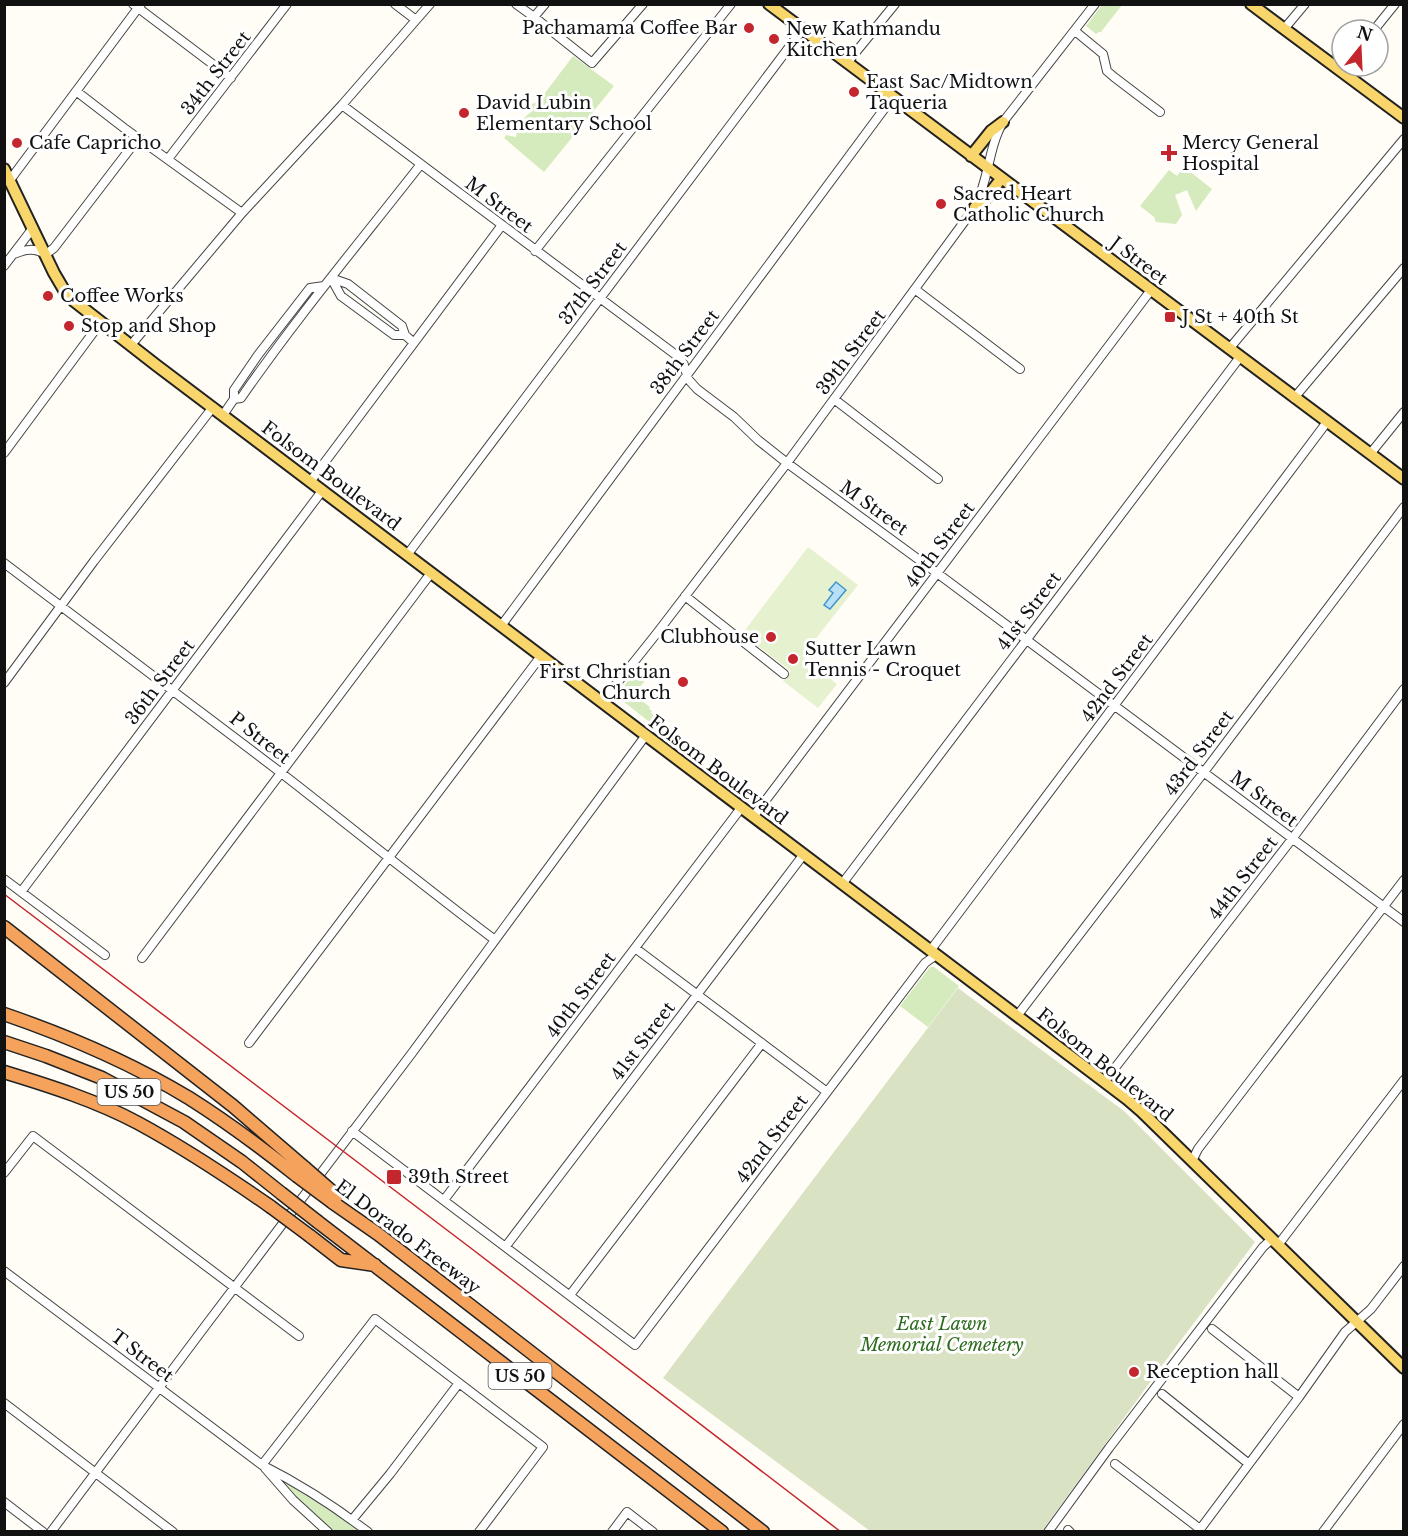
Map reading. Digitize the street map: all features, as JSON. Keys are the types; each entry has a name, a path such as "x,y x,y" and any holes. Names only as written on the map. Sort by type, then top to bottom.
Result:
{"highway":[{"path":"4,927 233,1106 301,1172"},
{"name":"US 50","path":"4,1014 48,1029 119,1060 188,1097 301,1172"},
{"name":"US 50","path":"4,1042 102,1078 184,1122 242,1162 722,1532"},
{"path":"4,1072 87,1100 137,1122 271,1207 341,1260 376,1265"},
{"name":"El Dorado Freeway","path":"301,1172 763,1532"}],"main road":[{"name":"J Street","path":"769,4 1404,479"},
{"path":"1251,4 1330,60"},
{"path":"1354,78 1404,118"},
{"path":"971,156 992,131 1003,122"},
{"name":"Folsom Boulevard","path":"4,169 68,296 1141,1111 1404,1368"},
{"path":"975,207 986,198 1001,178"}],"street":[{"name":"34th Street","path":"168,159 286,4"},
{"path":"395,4 416,20"},
{"path":"131,345 242,213 342,105 430,4"},
{"path":"516,4 592,63 643,4"},
{"path":"534,17 545,4"},
{"path":"536,251 731,4"},
{"path":"847,63 894,4"},
{"name":"39th Street","path":"602,702 787,463 975,207 981,195 996,135 1003,122 1095,4"},
{"path":"1284,29 1305,4"},
{"path":"1384,18 1395,4"},
{"path":"10,180 137,6 231,78"},
{"name":"37th Street","path":"407,555 802,30"},
{"path":"1075,31 1102,54 1107,70 1114,77 1160,111"},
{"path":"76,91 242,213"},
{"name":"38th Street","path":"501,626 893,97"},
{"name":"M Street","path":"342,105 680,358 688,379 697,389 734,417 787,463 1404,922"},
{"path":"14,254 24,249 32,249 46,254 54,248 140,138"},
{"path":"1229,349 1404,140"},
{"path":"234,399 241,398 266,361 421,164"},
{"path":"310,482 502,225"},
{"path":"4,266 33,228"},
{"path":"1294,398 1404,268"},
{"path":"331,278 348,284 402,326 405,335 414,343"},
{"path":"331,278 341,296 394,335 405,335"},
{"path":"223,415 234,399 234,390 310,288 324,286"},
{"path":"915,290 1020,369"},
{"name":"40th Street","path":"753,817 1150,290"},
{"path":"4,453 101,322"},
{"path":"258,355 266,361"},
{"name":"41st Street","path":"842,884 1240,357"},
{"path":"834,399 939,479"},
{"path":"4,683 60,606 213,407"},
{"path":"1370,454 1404,412"},
{"name":"42nd Street","path":"570,1295 635,1345 933,953 1114,706 1327,422"},
{"name":"36th Street","path":"21,892 322,491"},
{"name":"43rd Street","path":"1017,1016 1404,507"},
{"name":"P Street","path":"4,563 173,690 495,940"},
{"path":"142,958 431,573"},
{"path":"685,596 784,674"},
{"path":"249,1043 541,656"},
{"name":"44th Street","path":"1104,1082 1292,839 1404,689"},
{"path":"51,1532 412,1053 646,735"},
{"name":"40th Street","path":"444,1200 741,808"},
{"name":"41st Street","path":"506,1246 804,854"},
{"path":"4,879 105,955"},
{"path":"1192,1161 1198,1149 1404,880"},
{"path":"635,948 827,1092"},
{"path":"352,1131 570,1295 762,1044"},
{"path":"1048,1532 1108,1448 1263,1247 1275,1242 1404,1080"},
{"path":"4,1173 33,1136 299,1336"},
{"path":"1115,1464 1199,1530 1345,1332 1371,1309 1404,1266"},
{"name":"T Street","path":"4,1270 262,1465 331,1504 368,1532"},
{"path":"262,1465 375,1319 543,1447 478,1532"},
{"path":"1212,1329 1299,1397"},
{"path":"352,1520 459,1383"},
{"path":"1162,1394 1249,1464"},
{"path":"4,1403 173,1532"},
{"path":"1323,1532 1404,1424"},
{"name":"T Street","path":"262,1465 293,1500 328,1532"},
{"path":"4,1502 43,1532"},
{"path":"612,1532 627,1512 653,1532"}],"green space":[{"path":"1102,5 1122,5 1101,32 1096,34 1086,26"},
{"path":"573,56 614,86 544,172 504,138 506,135 516,137 519,124 522,125 525,117 531,112 532,104 542,97"},
{"path":"1184,167 1212,189 1196,211 1187,190 1175,195 1182,215 1176,224 1156,222 1154,217 1140,206 1169,170 1177,176"},
{"path":"808,547 858,585 802,656 837,684 818,708 783,681 791,671 742,634"},
{"path":"644,660 656,669 649,681 646,679 634,695 650,707 654,715 652,724 619,698 619,693"},
{"path":"930,967 934,967 959,986 928,1027 900,1006"},
{"name":"East Lawn Memorial Cemetery","path":"958,988 1124,1111 1255,1242 1042,1531 870,1531 663,1378"},
{"path":"272,1472 314,1496 363,1531 333,1531 310,1513"}],"water":[{"path":"836,582 846,590 830,609 824,605 833,593 829,590"}],"tram line":[{"path":"4,894 841,1532"}],"place":[{"name":"Pachamama Coffee Bar","path":"749,28"},
{"name":"New Kathmandu Kitchen","path":"774,39"},
{"name":"East Sac/Midtown Taqueria","path":"854,92"},
{"name":"David Lubin Elementary School","path":"464,113"},
{"name":"Cafe Capricho","path":"17,143"},
{"name":"Mercy General Hospital","path":"1169,153"},
{"name":"Sacred Heart Catholic Church","path":"941,204"},
{"name":"Coffee Works","path":"48,296"},
{"name":"J St + 40th St","path":"1170,317"},
{"name":"Stop and Shop","path":"69,326"},
{"name":"Clubhouse","path":"771,637"},
{"name":"Sutter Lawn Tennis - Croquet","path":"793,659"},
{"name":"First Christian Church","path":"683,682"},
{"name":"39th Street","path":"394,1177"},
{"name":"Reception hall","path":"1134,1372"}]}
